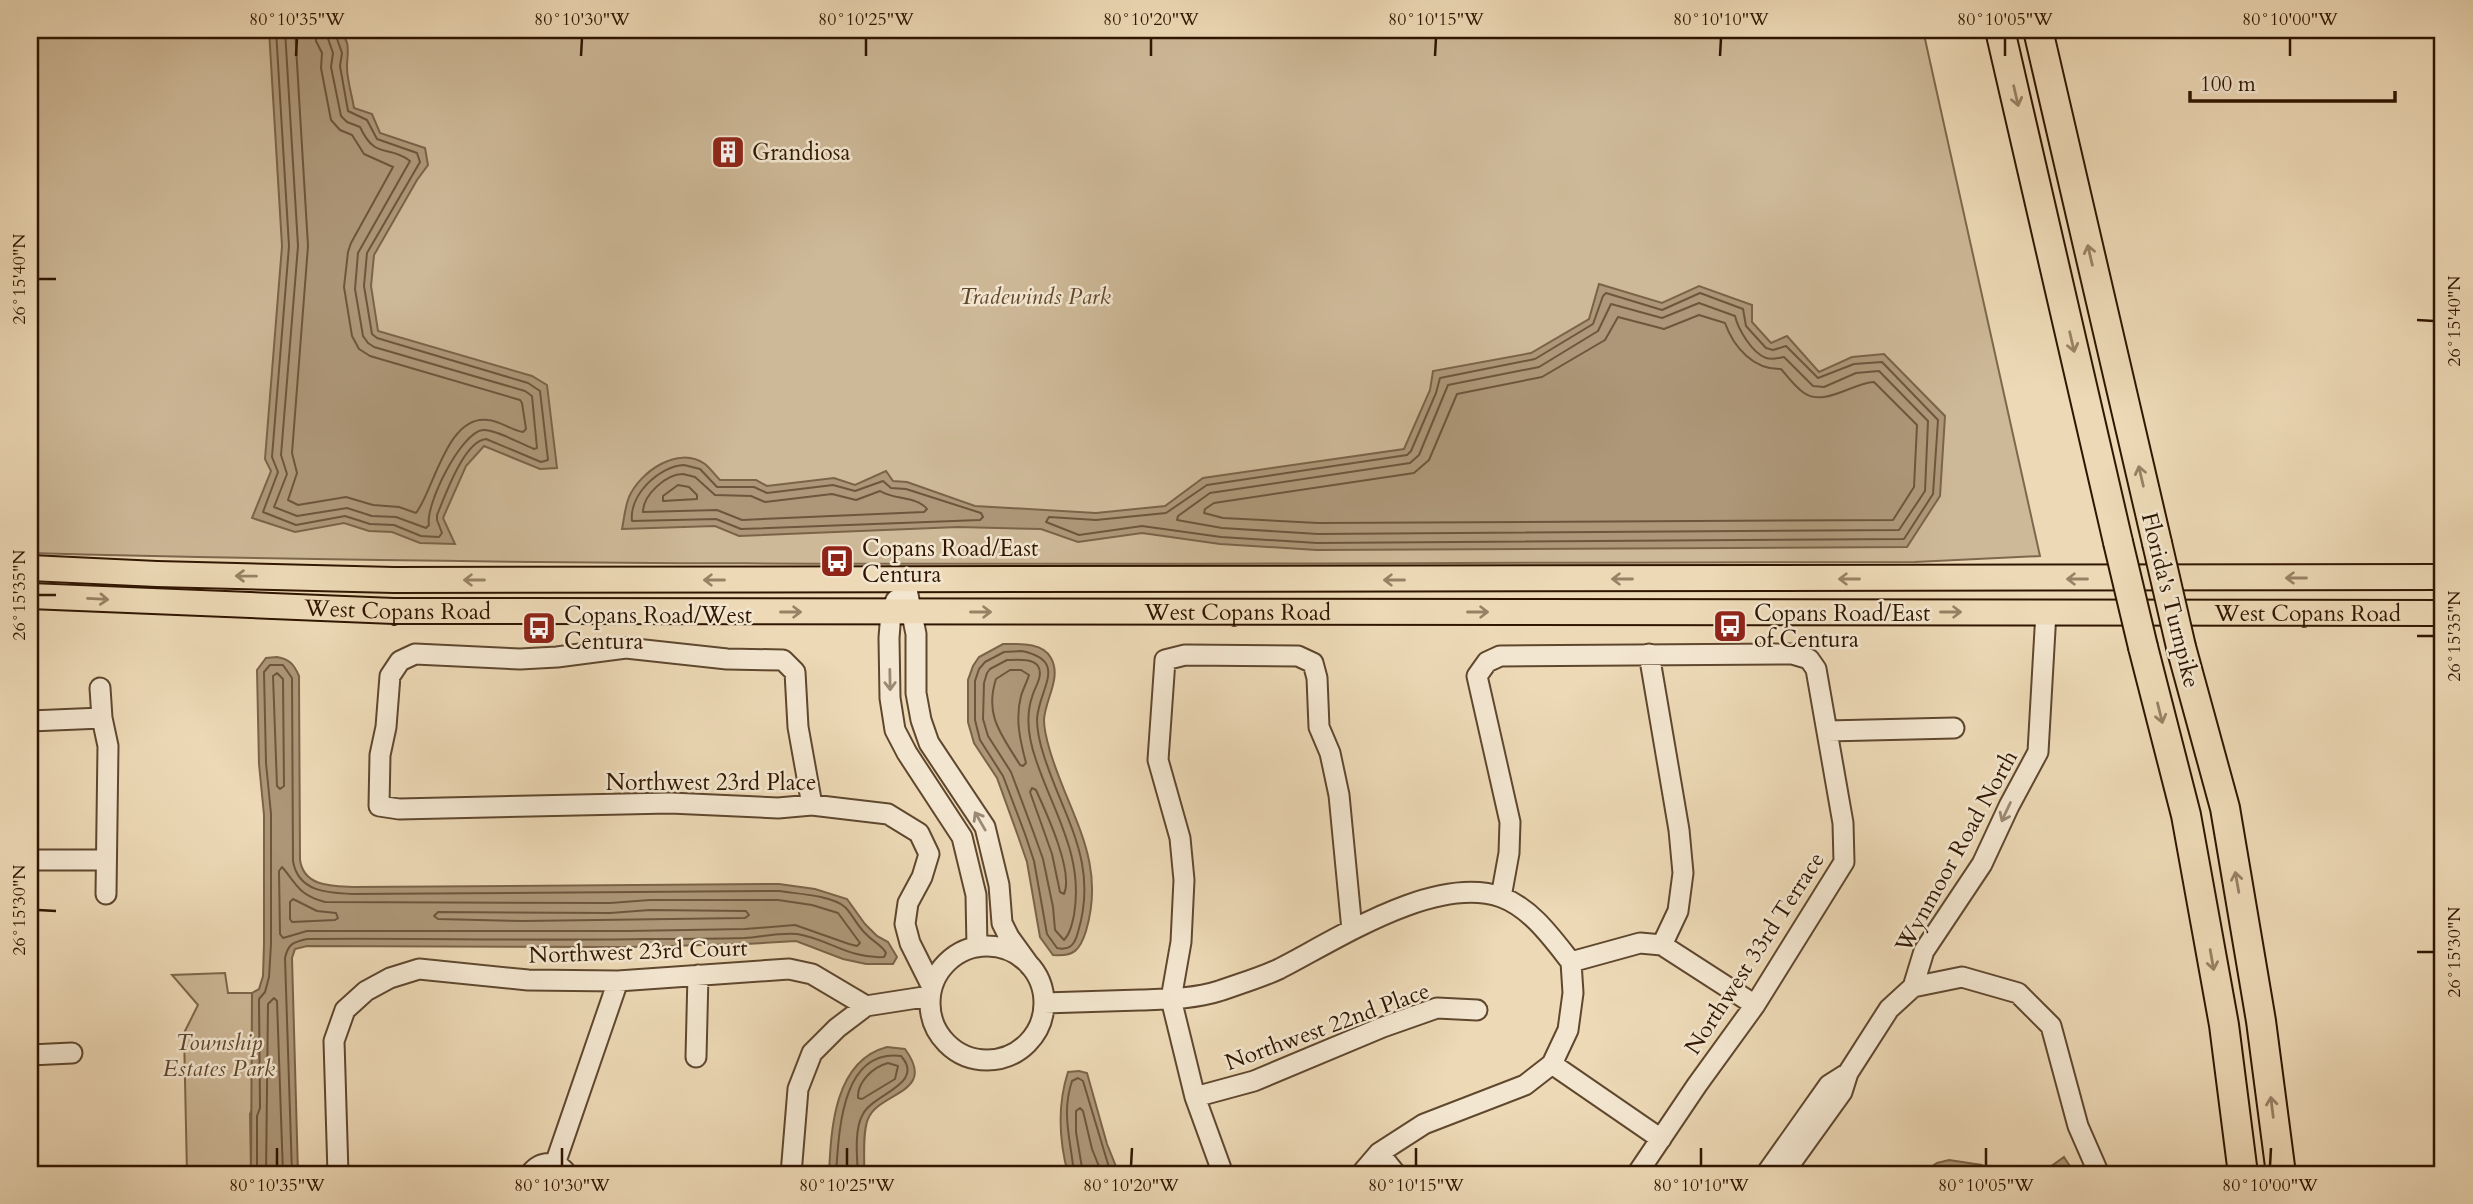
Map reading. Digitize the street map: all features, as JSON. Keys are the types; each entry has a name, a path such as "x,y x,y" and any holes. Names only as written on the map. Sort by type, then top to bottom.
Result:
{"highway":[{"name":"Florida's Turnpike","path":"2000,30 2118,542 2186,815 2224,1025 2243,1174"},
{"name":"Florida's Turnpike","path":"2038,30 2181,647 2225,808 2261,1021 2281,1174"}],"main road":[{"name":"West Copans Road","path":"30,568 324,578 515,580 2443,577"},
{"path":"2046,612 2087,601 2293,598 2350,591 2364,578"},
{"path":"1687,612 1688,579"},
{"path":"515,580 515,611"},
{"path":"2393,614 2400,599 2410,591 2443,591"},
{"name":"West Copans Road","path":"30,596 394,611 2443,613"}],"street":[{"path":"902,612 916,634 916,694 929,743 985,827 999,886 1002,923 1038,977 1044,1003 1042,1019 1025,1046 1011,1055 993,1060 974,1059 957,1052 944,1041 935,1028 930,1012 931,991 943,967 968,950 976,895 962,837 906,753 895,730 890,698 905,580"},
{"name":"Wynmoor Road North","path":"1913,987 1924,951 1982,864 2038,752 2046,612"},
{"name":"Northwest 23rd Place","path":"812,805 798,727 795,673 783,660 727,659 626,648 520,660 415,654 400,661 390,676 386,727 380,755 379,806 399,810 670,803 778,808 812,805 888,814 919,833 929,854 922,877 908,903 905,924 909,943 931,991"},
{"path":"1501,897 1509,853 1510,822 1477,676 1487,662 1500,656 1649,654 1679,830 1683,873 1678,911 1662,945"},
{"name":"Northwest 33rd Terrace","path":"1637,1174 1755,1005 1844,862 1843,823 1816,669 1809,659 1792,654 1649,654"},
{"path":"1223,1174 1195,1097 1171,999 1181,942 1184,880 1180,838 1158,760 1165,660 1185,655 1298,656 1313,663 1317,678 1320,727 1330,753 1339,795 1352,930"},
{"path":"100,688 102,718 108,746 106,894"},
{"path":"31,725 102,718"},
{"path":"895,730 921,720"},
{"path":"1827,731 1954,728"},
{"path":"969,862 993,859"},
{"path":"30,860 106,860"},
{"path":"1044,1003 1171,999 1215,992 1276,970 1392,911 1432,898 1467,893 1501,897 1523,910 1547,932 1571,962 1573,993 1568,1030 1552,1064 1525,1085 1424,1124 1379,1153 1361,1174"},
{"path":"909,943 935,955 948,957 968,950 996,947 1015,953 1030,966"},
{"path":"1571,962 1640,943 1662,945 1755,1005"},
{"name":"Northwest 23rd Court","path":"338,1174 334,1041 345,1010 366,991 390,978 419,970 528,980 618,981 789,969 812,974 866,1006"},
{"path":"696,1057 698,975"},
{"path":"1783,1174 1842,1092 1847,1073 1889,1009 1913,987 1962,977 2018,993 2050,1026 2078,1126 2099,1174"},
{"path":"530,1174 541,1164 561,1169 618,981"},
{"path":"791,1174 798,1089 812,1054 837,1028 866,1006 931,991"},
{"name":"Northwest 22nd Place","path":"1195,1097 1254,1081 1383,1027 1437,1008 1477,1010"},
{"path":"30,1055 72,1053"},
{"path":"1552,1064 1661,1139"},
{"path":"1766,1174 1829,1085 1847,1073"},
{"path":"1379,1153 1396,1174"}],"green space":[{"name":"Tradewinds Park","path":"30,30 1923,30 2040,556 1915,562 972,564 501,562 30,553"},
{"name":"Township Estates Park","path":"225,973 228,993 252,993 251,1174 187,1174 184,1033 198,1005 172,975"}],"water":[{"path":"269,30 338,30 347,43 347,72 354,108 372,114 380,133 425,148 428,165 374,255 371,286 378,331 532,376 547,385 557,468 540,469 484,446 466,466 443,518 455,544 420,543 392,532 369,531 344,523 295,532 252,518 271,471 265,459 282,246"},
{"path":"1599,284 1662,303 1699,286 1752,305 1752,322 1771,343 1787,336 1819,372 1852,357 1884,354 1945,416 1940,496 1907,547 1317,550 1220,544 1142,533 1078,542 1041,529 958,527 739,536 715,526 622,529 629,497 634,488 661,464 683,458 705,464 720,480 756,480 767,486 834,478 855,485 886,471 893,481 907,482 975,506 1096,513 1165,506 1203,478 1404,449 1430,390 1433,371 1531,353 1589,319"},
{"path":"1003,644 1030,645 1042,649 1051,658 1054,666 1054,681 1045,712 1045,732 1083,838 1092,882 1091,906 1084,938 1075,951 1066,955 1053,955 1040,937 1027,862 997,778 974,743 968,722 968,680 973,666 979,657"},
{"path":"277,657 291,663 299,676 300,860 303,869 313,880 328,885 353,887 779,884 815,889 847,899 865,924 888,942 897,957 893,964 866,964 843,959 796,941 628,947 307,946 295,949 292,958 298,1174 251,1174 252,993 259,989 263,976 264,944 264,815 259,764 257,670 266,658"},
{"path":"887,1047 905,1049 915,1075 911,1084 874,1110 868,1119 864,1139 864,1174 829,1174 834,1118 846,1081 856,1066 869,1055"},
{"path":"1068,1072 1087,1073 1107,1144 1119,1174 1068,1174 1061,1136 1062,1098"},
{"path":"2064,1157 2075,1174 2033,1174 2043,1172"},
{"path":"1949,1160 1982,1165 2002,1174 1921,1174 1937,1163"}],"place":[{"name":"Grandiosa","path":"728,152"},
{"name":"Copans Road/East Centura","path":"837,561"},
{"name":"Copans Road/East of Centura","path":"1730,626"},
{"name":"Copans Road/West Centura","path":"539,628"}]}
